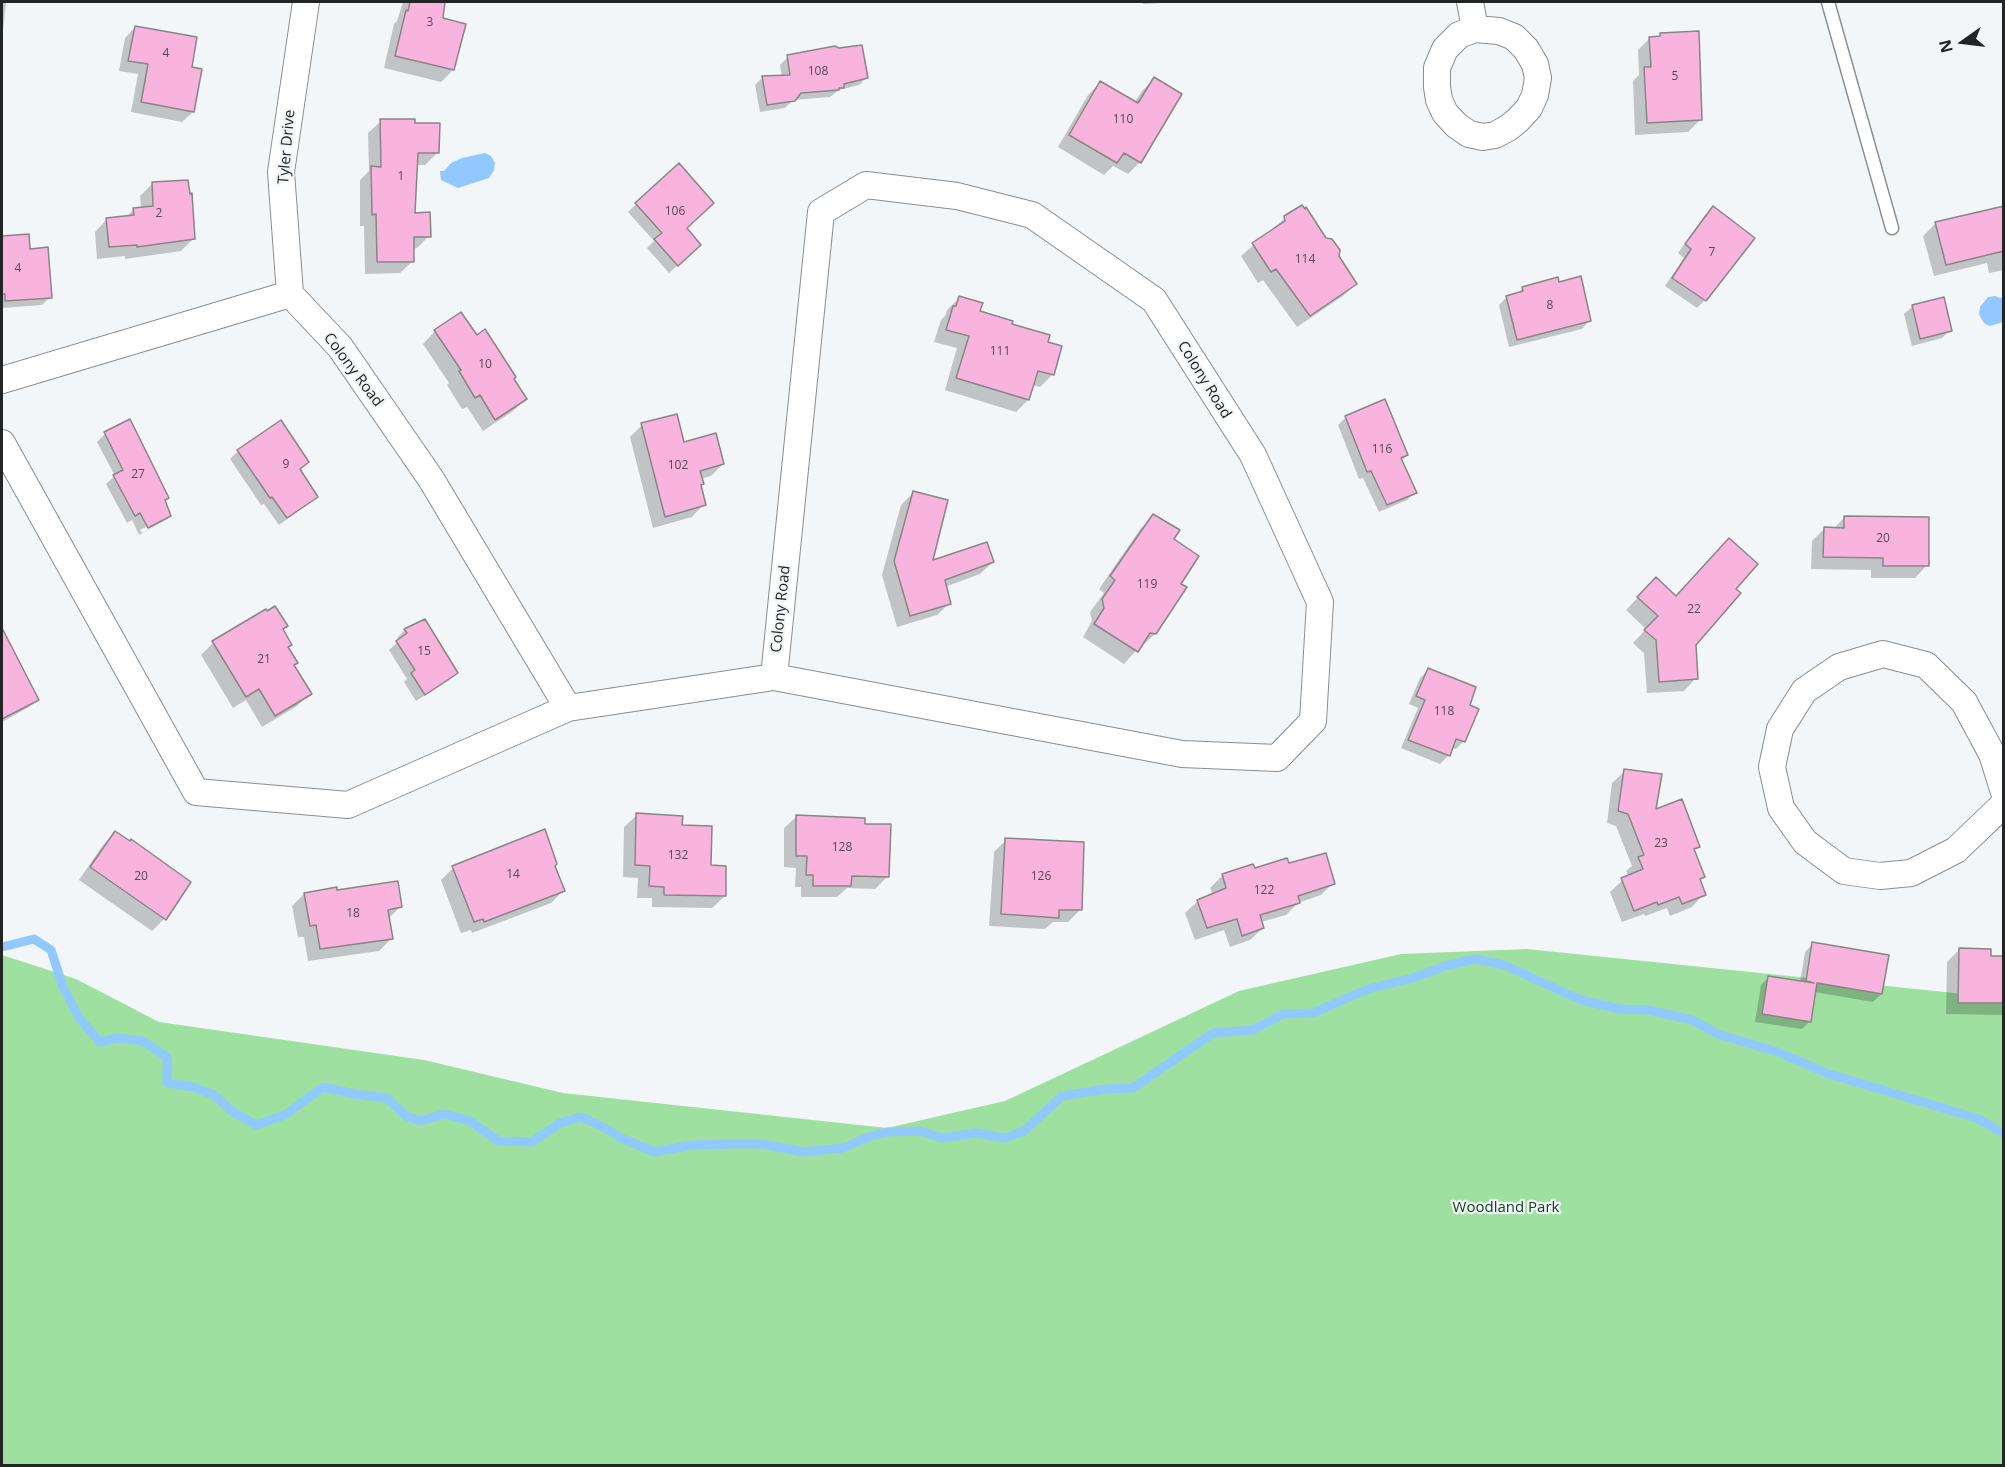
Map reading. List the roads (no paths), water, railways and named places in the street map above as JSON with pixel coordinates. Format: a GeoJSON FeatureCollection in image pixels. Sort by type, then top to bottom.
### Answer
{"type":"FeatureCollection","features":[{"type":"Feature","properties":{"kind":"street","name":"Tyler Drive"},"geometry":{"type":"LineString","coordinates":[[290,294],[281,172],[306,2]]}},
{"type":"Feature","properties":{"kind":"street"},"geometry":{"type":"LineString","coordinates":[[1470,2],[1475,29]]}},
{"type":"Feature","properties":{"kind":"street"},"geometry":{"type":"LineString","coordinates":[[1475,29],[1499,31],[1514,37],[1526,49],[1535,64],[1538,78],[1535,95],[1529,108],[1518,120],[1495,135],[1483,137],[1469,134],[1456,125],[1442,106],[1437,87],[1437,68],[1446,49],[1459,35],[1475,29]]}},
{"type":"Feature","properties":{"kind":"street","name":"Colony Road"},"geometry":{"type":"LineString","coordinates":[[2,443],[195,792],[348,805],[568,708],[774,677],[1182,754],[1277,758],[1313,721],[1320,602],[1252,455],[1154,300],[1032,215],[957,196],[866,185],[821,212],[774,677]]}},
{"type":"Feature","properties":{"kind":"street"},"geometry":{"type":"LineString","coordinates":[[2,380],[290,294]]}},
{"type":"Feature","properties":{"kind":"street","name":"Colony Road"},"geometry":{"type":"LineString","coordinates":[[290,294],[340,347],[431,479],[568,708]]}},
{"type":"Feature","properties":{"kind":"street"},"geometry":{"type":"LineString","coordinates":[[2004,792],[1992,754],[1964,702],[1926,665],[1883,654],[1839,667],[1804,691],[1780,729],[1772,767],[1781,808],[1805,842],[1844,871],[1880,876],[1911,873],[1956,850],[2004,804]]}},
{"type":"Feature","properties":{"kind":"lane"},"geometry":{"type":"LineString","coordinates":[[1828,2],[1892,228]]}},
{"type":"Feature","properties":{"kind":"water"},"geometry":{"type":"Polygon","coordinates":[[[485,153],[491,156],[495,163],[489,178],[458,188],[441,180],[440,171],[444,171],[451,163],[485,153]]]}},
{"type":"Feature","properties":{"kind":"water"},"geometry":{"type":"Polygon","coordinates":[[[1988,297],[2003,297],[2003,322],[1990,326],[1982,320],[1979,314],[1980,307],[1988,297]]]}},
{"type":"Feature","properties":{"kind":"waterway"},"geometry":{"type":"LineString","coordinates":[[2,947],[34,939],[51,950],[63,987],[79,1018],[100,1042],[117,1038],[143,1041],[167,1057],[167,1083],[193,1087],[214,1095],[233,1112],[256,1125],[285,1115],[323,1087],[387,1098],[406,1116],[421,1121],[444,1114],[470,1121],[498,1141],[532,1142],[560,1123],[581,1117],[623,1139],[655,1152],[691,1145],[729,1144],[763,1144],[803,1152],[843,1148],[887,1132],[920,1131],[942,1138],[976,1133],[1005,1138],[1024,1131],[1062,1096],[1105,1089],[1133,1088],[1213,1033],[1253,1030],[1283,1014],[1313,1013],[1368,989],[1475,959],[1504,965],[1581,1000],[1620,1009],[1648,1010],[1692,1020],[1720,1035],[1778,1052],[1826,1073],[1979,1119],[2004,1134]]}},
{"type":"Feature","properties":{"kind":"park label","name":"Woodland Park"},"geometry":{"type":"Point","coordinates":[1506,1208]}}]}
